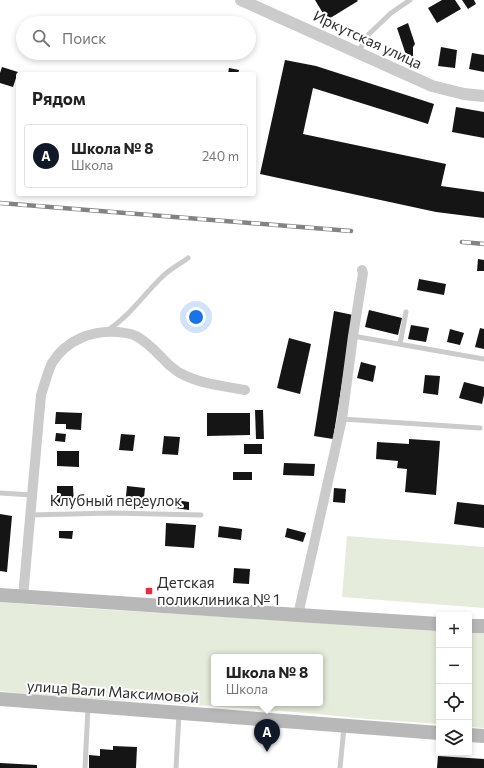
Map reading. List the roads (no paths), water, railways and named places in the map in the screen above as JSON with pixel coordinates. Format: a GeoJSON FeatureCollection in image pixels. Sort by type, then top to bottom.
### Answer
{"type":"FeatureCollection","features":[{"type":"Feature","properties":{"kind":"main road"},"geometry":{"type":"LineString","coordinates":[[0,595],[436,624]]}},
{"type":"Feature","properties":{"kind":"main road"},"geometry":{"type":"LineString","coordinates":[[472,626],[484,626]]}},
{"type":"Feature","properties":{"kind":"main road","name":"улица Вали Максимовой"},"geometry":{"type":"LineString","coordinates":[[0,699],[436,733]]}},
{"type":"Feature","properties":{"kind":"main road"},"geometry":{"type":"LineString","coordinates":[[472,735],[484,736]]}},
{"type":"Feature","properties":{"kind":"street","name":"Иркутская улица"},"geometry":{"type":"LineString","coordinates":[[242,0],[262,4],[358,52],[432,86],[464,94],[484,96]]}},
{"type":"Feature","properties":{"kind":"street"},"geometry":{"type":"LineString","coordinates":[[298,615],[342,419],[363,273],[362,270]]}},
{"type":"Feature","properties":{"kind":"street","name":"Клубный переулок"},"geometry":{"type":"LineString","coordinates":[[23,596],[41,395],[52,364],[60,353],[80,338],[107,331],[128,333],[136,336],[148,344],[178,372],[191,379],[203,383],[245,390]]}},
{"type":"Feature","properties":{"kind":"lane"},"geometry":{"type":"LineString","coordinates":[[358,52],[370,34],[391,13],[410,0]]}},
{"type":"Feature","properties":{"kind":"lane"},"geometry":{"type":"LineString","coordinates":[[107,331],[127,316],[164,274],[188,258]]}},
{"type":"Feature","properties":{"kind":"lane"},"geometry":{"type":"LineString","coordinates":[[400,344],[406,312]]}},
{"type":"Feature","properties":{"kind":"lane"},"geometry":{"type":"LineString","coordinates":[[353,336],[484,359]]}},
{"type":"Feature","properties":{"kind":"lane"},"geometry":{"type":"LineString","coordinates":[[342,419],[480,428]]}},
{"type":"Feature","properties":{"kind":"lane"},"geometry":{"type":"LineString","coordinates":[[0,493],[32,495]]}},
{"type":"Feature","properties":{"kind":"lane","name":"Клубный переулок"},"geometry":{"type":"LineString","coordinates":[[30,514],[112,512],[201,515]]}},
{"type":"Feature","properties":{"kind":"lane"},"geometry":{"type":"LineString","coordinates":[[85,768],[88,706]]}},
{"type":"Feature","properties":{"kind":"lane"},"geometry":{"type":"LineString","coordinates":[[176,768],[179,713]]}},
{"type":"Feature","properties":{"kind":"lane"},"geometry":{"type":"LineString","coordinates":[[340,768],[344,726]]}},
{"type":"Feature","properties":{"kind":"railway"},"geometry":{"type":"LineString","coordinates":[[0,203],[351,231]]}},
{"type":"Feature","properties":{"kind":"railway"},"geometry":{"type":"LineString","coordinates":[[462,242],[484,244]]}},
{"type":"Feature","properties":{"kind":"place","name":"Детская поликлиника № 1"},"geometry":{"type":"Point","coordinates":[149,591]}},
{"type":"Feature","properties":{"kind":"place","name":"Школа № 8"},"geometry":{"type":"Point","coordinates":[267,752]}}]}
